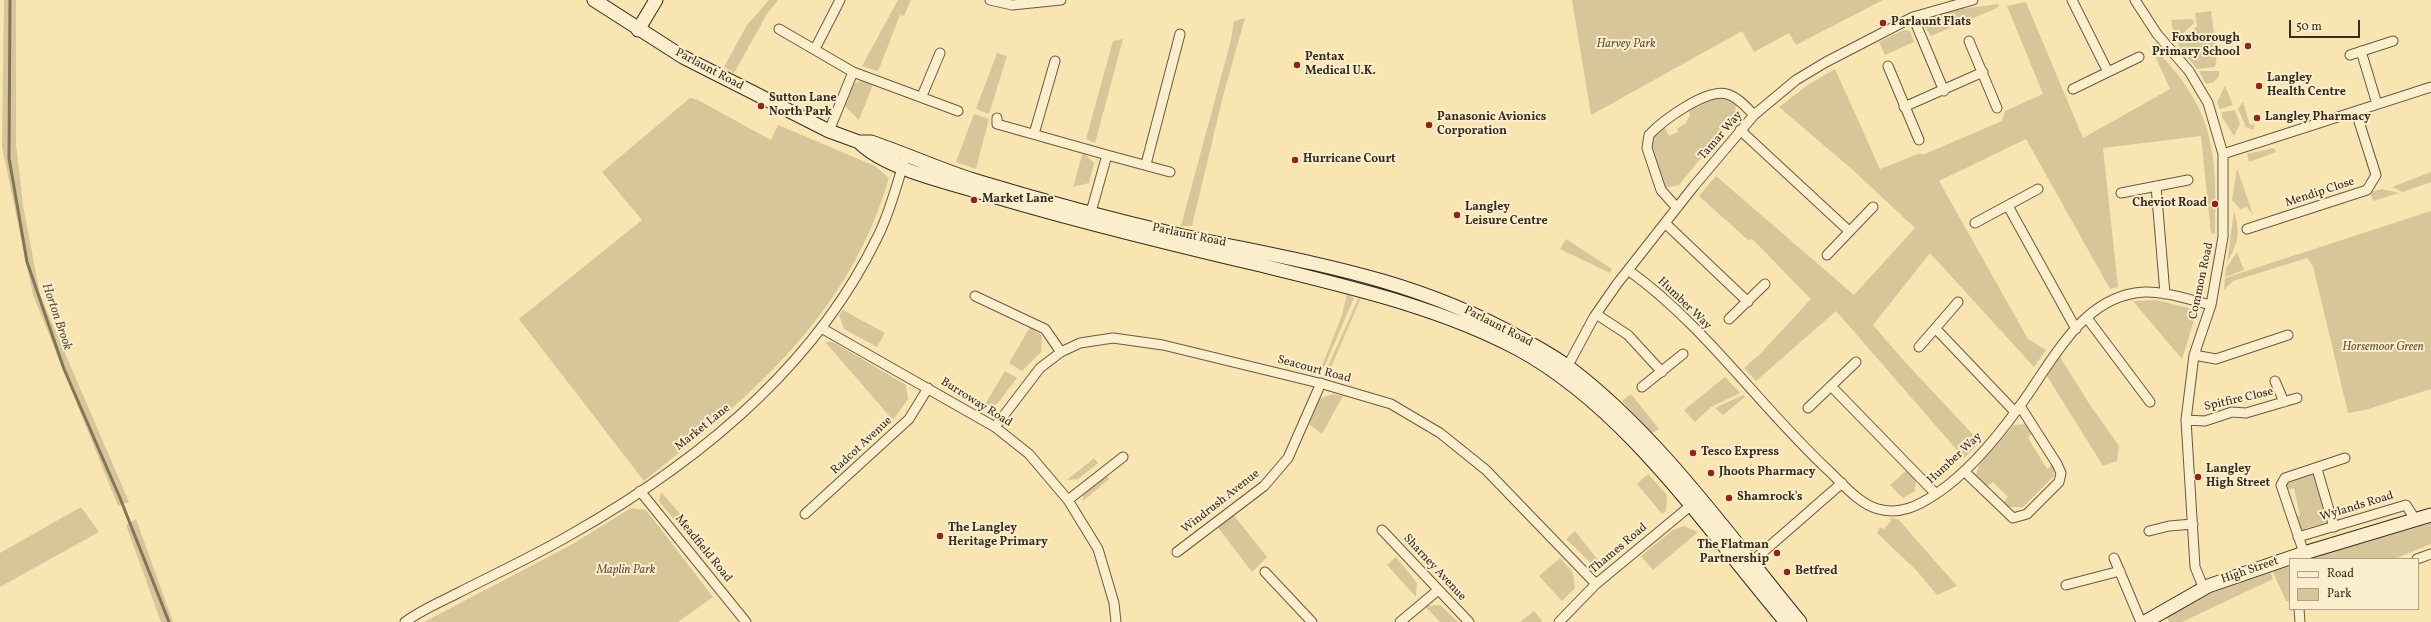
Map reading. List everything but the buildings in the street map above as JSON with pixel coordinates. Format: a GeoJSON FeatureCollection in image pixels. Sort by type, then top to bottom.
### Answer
{"type":"FeatureCollection","features":[{"type":"Feature","properties":{"kind":"street","name":"Parlaunt Road"},"geometry":{"type":"LineString","coordinates":[[594,0],[638,30],[683,57],[829,131],[859,142],[871,142],[904,162],[975,180],[1089,218],[1362,290],[1446,318],[1484,333],[1565,371],[1695,502],[1746,566],[1786,622]]}},
{"type":"Feature","properties":{"kind":"street"},"geometry":{"type":"LineString","coordinates":[[638,30],[656,0]]}},
{"type":"Feature","properties":{"kind":"street"},"geometry":{"type":"LineString","coordinates":[[815,49],[840,0]]}},
{"type":"Feature","properties":{"kind":"street"},"geometry":{"type":"LineString","coordinates":[[990,0],[1012,5],[1058,0]]}},
{"type":"Feature","properties":{"kind":"street","name":"Tamar Way"},"geometry":{"type":"LineString","coordinates":[[1565,371],[1596,314],[1628,270],[1740,130],[1754,115],[1796,80],[1826,62],[1943,3],[1973,0]]}},
{"type":"Feature","properties":{"kind":"street"},"geometry":{"type":"LineString","coordinates":[[2072,0],[2108,72]]}},
{"type":"Feature","properties":{"kind":"street","name":"Common Road"},"geometry":{"type":"LineString","coordinates":[[2135,0],[2157,34],[2189,71],[2208,103],[2224,154],[2223,237],[2211,305],[2194,355],[2186,420],[2195,567],[2204,589]]}},
{"type":"Feature","properties":{"kind":"street"},"geometry":{"type":"LineString","coordinates":[[1913,17],[1944,91]]}},
{"type":"Feature","properties":{"kind":"street"},"geometry":{"type":"LineString","coordinates":[[779,29],[853,72],[922,96],[958,111]]}},
{"type":"Feature","properties":{"kind":"street"},"geometry":{"type":"LineString","coordinates":[[1146,164],[1180,34]]}},
{"type":"Feature","properties":{"kind":"street"},"geometry":{"type":"LineString","coordinates":[[1969,41],[1997,108]]}},
{"type":"Feature","properties":{"kind":"street"},"geometry":{"type":"LineString","coordinates":[[2350,55],[2393,41]]}},
{"type":"Feature","properties":{"kind":"street"},"geometry":{"type":"LineString","coordinates":[[2361,51],[2377,104]]}},
{"type":"Feature","properties":{"kind":"street"},"geometry":{"type":"LineString","coordinates":[[922,96],[940,53]]}},
{"type":"Feature","properties":{"kind":"street"},"geometry":{"type":"LineString","coordinates":[[2073,89],[2139,57]]}},
{"type":"Feature","properties":{"kind":"street"},"geometry":{"type":"LineString","coordinates":[[1034,134],[1055,61]]}},
{"type":"Feature","properties":{"kind":"street"},"geometry":{"type":"LineString","coordinates":[[1888,66],[1919,140]]}},
{"type":"Feature","properties":{"kind":"street"},"geometry":{"type":"LineString","coordinates":[[829,131],[853,72]]}},
{"type":"Feature","properties":{"kind":"street"},"geometry":{"type":"LineString","coordinates":[[1904,107],[1944,91],[1983,72]]}},
{"type":"Feature","properties":{"kind":"street"},"geometry":{"type":"LineString","coordinates":[[2224,154],[2431,88]]}},
{"type":"Feature","properties":{"kind":"street"},"geometry":{"type":"LineString","coordinates":[[1677,208],[1661,190],[1647,148],[1649,135],[1670,117],[1711,93],[1727,94],[1737,99],[1754,115]]}},
{"type":"Feature","properties":{"kind":"street","name":"Mendip Close"},"geometry":{"type":"LineString","coordinates":[[2247,229],[2367,190],[2376,175],[2356,112]]}},
{"type":"Feature","properties":{"kind":"street"},"geometry":{"type":"LineString","coordinates":[[997,118],[997,124],[1107,155],[1146,164],[1170,172]]}},
{"type":"Feature","properties":{"kind":"street"},"geometry":{"type":"LineString","coordinates":[[1740,130],[1849,231]]}},
{"type":"Feature","properties":{"kind":"street"},"geometry":{"type":"LineString","coordinates":[[1089,218],[1107,155]]}},
{"type":"Feature","properties":{"kind":"street","name":"Market Lane"},"geometry":{"type":"LineString","coordinates":[[408,620],[570,535],[640,491],[696,450],[763,393],[823,328],[853,283],[878,237],[904,162]]}},
{"type":"Feature","properties":{"kind":"street"},"geometry":{"type":"LineString","coordinates":[[2121,193],[2188,180]]}},
{"type":"Feature","properties":{"kind":"street"},"geometry":{"type":"LineString","coordinates":[[2156,186],[2165,294]]}},
{"type":"Feature","properties":{"kind":"street"},"geometry":{"type":"LineString","coordinates":[[1975,223],[2038,189]]}},
{"type":"Feature","properties":{"kind":"street"},"geometry":{"type":"LineString","coordinates":[[2008,206],[2076,329]]}},
{"type":"Feature","properties":{"kind":"street"},"geometry":{"type":"LineString","coordinates":[[1827,255],[1873,207]]}},
{"type":"Feature","properties":{"kind":"street"},"geometry":{"type":"LineString","coordinates":[[1665,223],[1748,302]]}},
{"type":"Feature","properties":{"kind":"street","name":"Humber Way"},"geometry":{"type":"LineString","coordinates":[[1628,270],[1657,291],[1799,443],[1842,483],[1865,503],[1877,509],[1896,511],[1917,507],[1936,494],[1964,471],[1990,444],[2018,409],[2054,356],[2076,329],[2087,318],[2110,300],[2136,292],[2165,294],[2211,305]]}},
{"type":"Feature","properties":{"kind":"street"},"geometry":{"type":"LineString","coordinates":[[1729,319],[1765,284]]}},
{"type":"Feature","properties":{"kind":"street"},"geometry":{"type":"LineString","coordinates":[[975,296],[1045,329],[1061,352]]}},
{"type":"Feature","properties":{"kind":"street"},"geometry":{"type":"LineString","coordinates":[[1919,347],[1958,302]]}},
{"type":"Feature","properties":{"kind":"street"},"geometry":{"type":"LineString","coordinates":[[1596,314],[1628,335],[1662,372]]}},
{"type":"Feature","properties":{"kind":"street"},"geometry":{"type":"LineString","coordinates":[[2087,318],[2150,402]]}},
{"type":"Feature","properties":{"kind":"street","name":"Burroway Road"},"geometry":{"type":"LineString","coordinates":[[823,328],[995,427],[1029,454],[1068,500],[1098,549],[1114,603],[1116,622]]}},
{"type":"Feature","properties":{"kind":"street"},"geometry":{"type":"LineString","coordinates":[[1936,329],[2018,409],[2057,464],[2061,473],[2059,482],[2027,514],[2013,518],[1964,471]]}},
{"type":"Feature","properties":{"kind":"street"},"geometry":{"type":"LineString","coordinates":[[2194,355],[2216,359],[2288,335]]}},
{"type":"Feature","properties":{"kind":"street","name":"Seacourt Road"},"geometry":{"type":"LineString","coordinates":[[995,427],[1040,368],[1061,352],[1080,343],[1113,338],[1163,345],[1321,383],[1391,404],[1440,433],[1486,470],[1596,584]]}},
{"type":"Feature","properties":{"kind":"street"},"geometry":{"type":"LineString","coordinates":[[1642,388],[1682,354]]}},
{"type":"Feature","properties":{"kind":"street"},"geometry":{"type":"LineString","coordinates":[[1808,408],[1856,362]]}},
{"type":"Feature","properties":{"kind":"street"},"geometry":{"type":"LineString","coordinates":[[2275,381],[2284,402]]}},
{"type":"Feature","properties":{"kind":"street","name":"Windrush Avenue"},"geometry":{"type":"LineString","coordinates":[[1177,552],[1264,486],[1288,458],[1321,383]]}},
{"type":"Feature","properties":{"kind":"street"},"geometry":{"type":"LineString","coordinates":[[1831,386],[1936,494]]}},
{"type":"Feature","properties":{"kind":"street","name":"Radcot Avenue"},"geometry":{"type":"LineString","coordinates":[[805,514],[909,419],[928,388]]}},
{"type":"Feature","properties":{"kind":"street","name":"Spitfire Close"},"geometry":{"type":"LineString","coordinates":[[2186,420],[2205,421],[2232,412],[2246,413],[2297,398]]}},
{"type":"Feature","properties":{"kind":"street"},"geometry":{"type":"LineString","coordinates":[[1068,500],[1122,457]]}},
{"type":"Feature","properties":{"kind":"street"},"geometry":{"type":"LineString","coordinates":[[2304,552],[2281,485],[2285,478],[2317,469],[2345,458]]}},
{"type":"Feature","properties":{"kind":"street"},"geometry":{"type":"LineString","coordinates":[[2317,469],[2334,527]]}},
{"type":"Feature","properties":{"kind":"street"},"geometry":{"type":"LineString","coordinates":[[1746,566],[1842,483]]}},
{"type":"Feature","properties":{"kind":"street","name":"Meadfield Road"},"geometry":{"type":"LineString","coordinates":[[640,491],[746,622]]}},
{"type":"Feature","properties":{"kind":"street","name":"Thames Road"},"geometry":{"type":"LineString","coordinates":[[1558,622],[1596,584],[1695,502]]}},
{"type":"Feature","properties":{"kind":"street","name":"Wylands Road"},"geometry":{"type":"LineString","coordinates":[[2298,537],[2406,505],[2415,519]]}},
{"type":"Feature","properties":{"kind":"street","name":"High Street"},"geometry":{"type":"LineString","coordinates":[[2145,622],[2204,589],[2304,552],[2431,515]]}},
{"type":"Feature","properties":{"kind":"street"},"geometry":{"type":"LineString","coordinates":[[2149,531],[2169,526],[2193,524]]}},
{"type":"Feature","properties":{"kind":"street","name":"Sharney Avenue"},"geometry":{"type":"LineString","coordinates":[[1382,530],[1437,591],[1469,622]]}},
{"type":"Feature","properties":{"kind":"street"},"geometry":{"type":"LineString","coordinates":[[2419,558],[2431,554]]}},
{"type":"Feature","properties":{"kind":"street"},"geometry":{"type":"LineString","coordinates":[[2114,558],[2141,622]]}},
{"type":"Feature","properties":{"kind":"street","name":"Parlaunt Road"},"geometry":{"type":"LineString","coordinates":[[1746,566],[1800,622]]}},
{"type":"Feature","properties":{"kind":"street"},"geometry":{"type":"LineString","coordinates":[[2066,585],[2120,571]]}},
{"type":"Feature","properties":{"kind":"street"},"geometry":{"type":"LineString","coordinates":[[1265,572],[1312,622]]}},
{"type":"Feature","properties":{"kind":"street"},"geometry":{"type":"LineString","coordinates":[[1400,622],[1437,591]]}},
{"type":"Feature","properties":{"kind":"street"},"geometry":{"type":"LineString","coordinates":[[2299,610],[2300,622]]}},
{"type":"Feature","properties":{"kind":"green space"},"geometry":{"type":"Polygon","coordinates":[[[4,0],[16,0],[16,144],[23,205],[40,295],[129,502],[118,506],[33,295],[2,147],[4,0]]]}},
{"type":"Feature","properties":{"kind":"green space"},"geometry":{"type":"Polygon","coordinates":[[[769,0],[778,0],[767,14],[734,73],[724,67],[747,25],[769,0]]]}},
{"type":"Feature","properties":{"kind":"green space"},"geometry":{"type":"Polygon","coordinates":[[[898,0],[911,0],[904,16],[900,15],[879,69],[877,71],[862,66],[898,0]]]}},
{"type":"Feature","properties":{"kind":"green space","name":"Harvey Park"},"geometry":{"type":"Polygon","coordinates":[[[1572,0],[1883,0],[1796,45],[1789,33],[1754,52],[1742,31],[1591,115],[1572,0]]]}},
{"type":"Feature","properties":{"kind":"green space"},"geometry":{"type":"Polygon","coordinates":[[[2026,2],[2083,138],[2170,89],[2153,51],[2156,50],[2176,72],[2201,113],[2208,134],[2213,156],[2215,179],[2215,233],[2211,234],[2201,136],[2103,148],[2118,287],[2110,289],[2026,139],[1939,181],[2028,339],[2046,350],[2034,367],[1930,253],[1873,325],[1905,362],[1980,442],[1964,458],[1836,311],[1756,381],[1744,368],[1760,354],[1811,299],[1752,239],[1748,240],[1699,196],[1716,176],[1854,295],[1915,228],[1854,171],[1779,107],[1809,84],[1835,69],[1880,169],[1918,154],[1925,154],[2002,121],[2005,111],[2043,94],[2007,6],[2026,2]]]}},
{"type":"Feature","properties":{"kind":"green space"},"geometry":{"type":"Polygon","coordinates":[[[1999,4],[1997,8],[1931,36],[1925,27],[1929,18],[1954,10],[1999,4]]]}},
{"type":"Feature","properties":{"kind":"green space"},"geometry":{"type":"Polygon","coordinates":[[[2211,11],[2217,55],[2215,67],[2197,69],[2177,44],[2197,26],[2195,13],[2211,11]]]}},
{"type":"Feature","properties":{"kind":"green space"},"geometry":{"type":"Polygon","coordinates":[[[1245,18],[1223,96],[1192,226],[1181,226],[1231,40],[1234,21],[1245,18]]]}},
{"type":"Feature","properties":{"kind":"green space"},"geometry":{"type":"Polygon","coordinates":[[[2193,19],[2194,23],[2175,41],[2171,20],[2193,19]]]}},
{"type":"Feature","properties":{"kind":"green space"},"geometry":{"type":"Polygon","coordinates":[[[1904,30],[1910,31],[1914,42],[1885,55],[1879,42],[1904,30]]]}},
{"type":"Feature","properties":{"kind":"green space"},"geometry":{"type":"Polygon","coordinates":[[[1123,39],[1095,143],[1086,139],[1113,41],[1123,39]]]}},
{"type":"Feature","properties":{"kind":"green space"},"geometry":{"type":"Polygon","coordinates":[[[997,53],[1007,56],[989,114],[976,109],[997,53]]]}},
{"type":"Feature","properties":{"kind":"green space"},"geometry":{"type":"Polygon","coordinates":[[[2199,71],[2219,71],[2219,76],[2214,82],[2206,84],[2199,71]]]}},
{"type":"Feature","properties":{"kind":"green space"},"geometry":{"type":"Polygon","coordinates":[[[860,81],[873,84],[859,120],[845,106],[854,84],[860,81]]]}},
{"type":"Feature","properties":{"kind":"green space"},"geometry":{"type":"Polygon","coordinates":[[[2225,86],[2233,105],[2220,109],[2217,102],[2225,86]]]}},
{"type":"Feature","properties":{"kind":"green space"},"geometry":{"type":"Polygon","coordinates":[[[1720,96],[1736,102],[1735,116],[1679,185],[1665,188],[1651,156],[1650,148],[1656,133],[1664,126],[1669,136],[1678,132],[1677,129],[1686,123],[1690,115],[1689,111],[1720,96]]]}},
{"type":"Feature","properties":{"kind":"green space"},"geometry":{"type":"Polygon","coordinates":[[[690,98],[698,100],[771,140],[778,125],[875,166],[889,178],[871,227],[849,272],[822,312],[792,349],[759,384],[684,449],[644,481],[519,319],[642,220],[602,172],[690,98]]]}},
{"type":"Feature","properties":{"kind":"green space"},"geometry":{"type":"Polygon","coordinates":[[[2243,102],[2250,125],[2255,124],[2253,130],[2246,127],[2238,109],[2243,102]]]}},
{"type":"Feature","properties":{"kind":"green space"},"geometry":{"type":"Polygon","coordinates":[[[2235,110],[2240,124],[2234,136],[2222,117],[2222,112],[2235,110]]]}},
{"type":"Feature","properties":{"kind":"green space"},"geometry":{"type":"Polygon","coordinates":[[[974,114],[989,119],[976,169],[956,162],[974,114]]]}},
{"type":"Feature","properties":{"kind":"green space"},"geometry":{"type":"Polygon","coordinates":[[[2274,148],[2276,152],[2249,162],[2247,154],[2274,148]]]}},
{"type":"Feature","properties":{"kind":"green space"},"geometry":{"type":"Polygon","coordinates":[[[1083,152],[1094,163],[1089,183],[1073,187],[1083,152]]]}},
{"type":"Feature","properties":{"kind":"green space"},"geometry":{"type":"Polygon","coordinates":[[[2237,168],[2253,215],[2247,207],[2240,209],[2232,200],[2237,168]]]}},
{"type":"Feature","properties":{"kind":"green space"},"geometry":{"type":"Polygon","coordinates":[[[2431,172],[2431,182],[2403,192],[2392,187],[2431,172]]]}},
{"type":"Feature","properties":{"kind":"green space"},"geometry":{"type":"Polygon","coordinates":[[[2382,189],[2399,193],[2373,201],[2370,192],[2382,189]]]}},
{"type":"Feature","properties":{"kind":"green space"},"geometry":{"type":"Polygon","coordinates":[[[2234,211],[2238,232],[2234,250],[2227,263],[2234,211]]]}},
{"type":"Feature","properties":{"kind":"green space","name":"Horsemoor Green"},"geometry":{"type":"Polygon","coordinates":[[[2431,211],[2431,389],[2365,410],[2348,413],[2313,266],[2307,258],[2233,281],[2224,290],[2225,278],[2431,211]]]}},
{"type":"Feature","properties":{"kind":"green space"},"geometry":{"type":"Polygon","coordinates":[[[1566,239],[1612,269],[1610,273],[1560,249],[1566,239]]]}},
{"type":"Feature","properties":{"kind":"green space"},"geometry":{"type":"Polygon","coordinates":[[[2237,252],[2244,270],[2225,277],[2226,268],[2237,252]]]}},
{"type":"Feature","properties":{"kind":"green space"},"geometry":{"type":"Polygon","coordinates":[[[1347,294],[1354,298],[1322,372],[1320,371],[1342,315],[1347,294]]]}},
{"type":"Feature","properties":{"kind":"green space"},"geometry":{"type":"Polygon","coordinates":[[[1361,298],[1328,374],[1325,373],[1358,299],[1361,298]]]}},
{"type":"Feature","properties":{"kind":"green space"},"geometry":{"type":"Polygon","coordinates":[[[2156,300],[2189,308],[2195,312],[2195,317],[2182,359],[2133,301],[2156,300]]]}},
{"type":"Feature","properties":{"kind":"green space"},"geometry":{"type":"Polygon","coordinates":[[[843,310],[885,333],[877,347],[844,329],[839,315],[843,310]]]}},
{"type":"Feature","properties":{"kind":"green space"},"geometry":{"type":"Polygon","coordinates":[[[1030,327],[1042,336],[1041,352],[1022,371],[1009,363],[1030,327]]]}},
{"type":"Feature","properties":{"kind":"green space"},"geometry":{"type":"Polygon","coordinates":[[[825,342],[833,342],[906,385],[908,399],[893,420],[825,342]]]}},
{"type":"Feature","properties":{"kind":"green space"},"geometry":{"type":"Polygon","coordinates":[[[2060,357],[2090,405],[2119,446],[2117,461],[2103,466],[2047,376],[2060,357]]]}},
{"type":"Feature","properties":{"kind":"green space"},"geometry":{"type":"Polygon","coordinates":[[[1005,371],[1017,378],[997,404],[983,408],[1005,371]]]}},
{"type":"Feature","properties":{"kind":"green space"},"geometry":{"type":"Polygon","coordinates":[[[1725,377],[1740,393],[1711,407],[1695,422],[1684,410],[1725,377]]]}},
{"type":"Feature","properties":{"kind":"green space"},"geometry":{"type":"Polygon","coordinates":[[[1333,394],[1343,396],[1322,434],[1309,424],[1318,399],[1333,394]]]}},
{"type":"Feature","properties":{"kind":"green space"},"geometry":{"type":"Polygon","coordinates":[[[1631,394],[1659,429],[1652,433],[1622,401],[1631,394]]]}},
{"type":"Feature","properties":{"kind":"green space"},"geometry":{"type":"Polygon","coordinates":[[[1743,395],[1745,397],[1723,415],[1715,408],[1743,395]]]}},
{"type":"Feature","properties":{"kind":"green space"},"geometry":{"type":"Polygon","coordinates":[[[2028,424],[2032,432],[2028,438],[2047,469],[2052,465],[2054,468],[2054,476],[2023,507],[2006,507],[2003,503],[2008,497],[1993,482],[1986,486],[1976,475],[1979,465],[2014,425],[2028,424]]]}},
{"type":"Feature","properties":{"kind":"green space"},"geometry":{"type":"Polygon","coordinates":[[[1094,458],[1098,463],[1078,479],[1067,480],[1094,458]]]}},
{"type":"Feature","properties":{"kind":"green space"},"geometry":{"type":"Polygon","coordinates":[[[1907,470],[1916,480],[1915,491],[1903,498],[1890,485],[1907,470]]]}},
{"type":"Feature","properties":{"kind":"green space"},"geometry":{"type":"Polygon","coordinates":[[[2314,473],[2327,523],[2306,528],[2306,532],[2302,531],[2294,516],[2300,515],[2294,488],[2287,490],[2287,483],[2293,475],[2314,473]]]}},
{"type":"Feature","properties":{"kind":"green space"},"geometry":{"type":"Polygon","coordinates":[[[1105,474],[1109,479],[1083,501],[1083,491],[1105,474]]]}},
{"type":"Feature","properties":{"kind":"green space"},"geometry":{"type":"Polygon","coordinates":[[[1648,474],[1667,495],[1666,511],[1662,514],[1637,484],[1648,474]]]}},
{"type":"Feature","properties":{"kind":"green space"},"geometry":{"type":"Polygon","coordinates":[[[661,492],[690,525],[683,531],[659,501],[661,492]]]}},
{"type":"Feature","properties":{"kind":"green space"},"geometry":{"type":"Polygon","coordinates":[[[81,507],[99,532],[0,587],[0,553],[81,507]]]}},
{"type":"Feature","properties":{"kind":"green space","name":"Maplin Park"},"geometry":{"type":"Polygon","coordinates":[[[631,508],[646,510],[713,597],[678,622],[424,622],[571,545],[631,508]]]}},
{"type":"Feature","properties":{"kind":"green space"},"geometry":{"type":"Polygon","coordinates":[[[1232,513],[1267,557],[1252,572],[1217,526],[1232,513]]]}},
{"type":"Feature","properties":{"kind":"green space"},"geometry":{"type":"Polygon","coordinates":[[[1890,518],[1898,519],[1957,586],[1937,595],[1917,571],[1877,533],[1880,527],[1884,529],[1891,521],[1890,518]]]}},
{"type":"Feature","properties":{"kind":"green space"},"geometry":{"type":"Polygon","coordinates":[[[136,519],[173,622],[161,622],[126,525],[136,519]]]}},
{"type":"Feature","properties":{"kind":"green space"},"geometry":{"type":"Polygon","coordinates":[[[2431,520],[2431,544],[2396,558],[2303,558],[2431,520]]]}},
{"type":"Feature","properties":{"kind":"green space"},"geometry":{"type":"Polygon","coordinates":[[[1684,526],[1698,532],[1653,570],[1641,556],[1673,530],[1684,526]]]}},
{"type":"Feature","properties":{"kind":"green space"},"geometry":{"type":"Polygon","coordinates":[[[1575,531],[1601,564],[1590,562],[1566,539],[1575,531]]]}},
{"type":"Feature","properties":{"kind":"green space"},"geometry":{"type":"Polygon","coordinates":[[[1396,557],[1417,583],[1416,597],[1387,565],[1396,557]]]}},
{"type":"Feature","properties":{"kind":"green space"},"geometry":{"type":"Polygon","coordinates":[[[1560,558],[1573,573],[1575,588],[1562,601],[1539,576],[1560,558]]]}},
{"type":"Feature","properties":{"kind":"green space"},"geometry":{"type":"Polygon","coordinates":[[[2289,562],[2289,601],[2286,601],[2272,570],[2289,562]]]}},
{"type":"Feature","properties":{"kind":"green space"},"geometry":{"type":"Polygon","coordinates":[[[2269,569],[2273,579],[2182,622],[2169,622],[2166,616],[2200,598],[2269,569]]]}},
{"type":"Feature","properties":{"kind":"green space"},"geometry":{"type":"Polygon","coordinates":[[[1440,605],[1458,622],[1440,622],[1425,606],[1440,605]]]}},
{"type":"Feature","properties":{"kind":"green space"},"geometry":{"type":"Polygon","coordinates":[[[1534,611],[1542,621],[1541,622],[1520,622],[1534,611]]]}},
{"type":"Feature","properties":{"kind":"waterway","name":"Horton Brook"},"geometry":{"type":"LineString","coordinates":[[10,0],[9,158],[27,262],[64,369],[120,498],[169,622]]}},
{"type":"Feature","properties":{"kind":"place","name":"Parlaunt Flats"},"geometry":{"type":"Point","coordinates":[1883,23]}},
{"type":"Feature","properties":{"kind":"place","name":"Foxborough Primary School"},"geometry":{"type":"Point","coordinates":[2248,46]}},
{"type":"Feature","properties":{"kind":"place","name":"Pentax Medical U.K."},"geometry":{"type":"Point","coordinates":[1297,65]}},
{"type":"Feature","properties":{"kind":"place","name":"Langley Health Centre"},"geometry":{"type":"Point","coordinates":[2259,86]}},
{"type":"Feature","properties":{"kind":"place","name":"Sutton Lane North Park"},"geometry":{"type":"Point","coordinates":[761,106]}},
{"type":"Feature","properties":{"kind":"place","name":"Langley Pharmacy"},"geometry":{"type":"Point","coordinates":[2257,118]}},
{"type":"Feature","properties":{"kind":"place","name":"Panasonic Avionics Corporation"},"geometry":{"type":"Point","coordinates":[1429,125]}},
{"type":"Feature","properties":{"kind":"place","name":"Hurricane Court"},"geometry":{"type":"Point","coordinates":[1295,160]}},
{"type":"Feature","properties":{"kind":"place","name":"Market Lane"},"geometry":{"type":"Point","coordinates":[974,200]}},
{"type":"Feature","properties":{"kind":"place","name":"Cheviot Road"},"geometry":{"type":"Point","coordinates":[2215,204]}},
{"type":"Feature","properties":{"kind":"place","name":"Langley Leisure Centre"},"geometry":{"type":"Point","coordinates":[1457,215]}},
{"type":"Feature","properties":{"kind":"place","name":"Tesco Express"},"geometry":{"type":"Point","coordinates":[1693,453]}},
{"type":"Feature","properties":{"kind":"place","name":"Jhoots Pharmacy"},"geometry":{"type":"Point","coordinates":[1711,473]}},
{"type":"Feature","properties":{"kind":"place","name":"Langley High Street"},"geometry":{"type":"Point","coordinates":[2198,477]}},
{"type":"Feature","properties":{"kind":"place","name":"Shamrock's"},"geometry":{"type":"Point","coordinates":[1729,498]}},
{"type":"Feature","properties":{"kind":"place","name":"The Langley Heritage Primary"},"geometry":{"type":"Point","coordinates":[940,536]}},
{"type":"Feature","properties":{"kind":"place","name":"The Flatman Partnership"},"geometry":{"type":"Point","coordinates":[1777,553]}},
{"type":"Feature","properties":{"kind":"place","name":"Betfred"},"geometry":{"type":"Point","coordinates":[1787,572]}}]}
